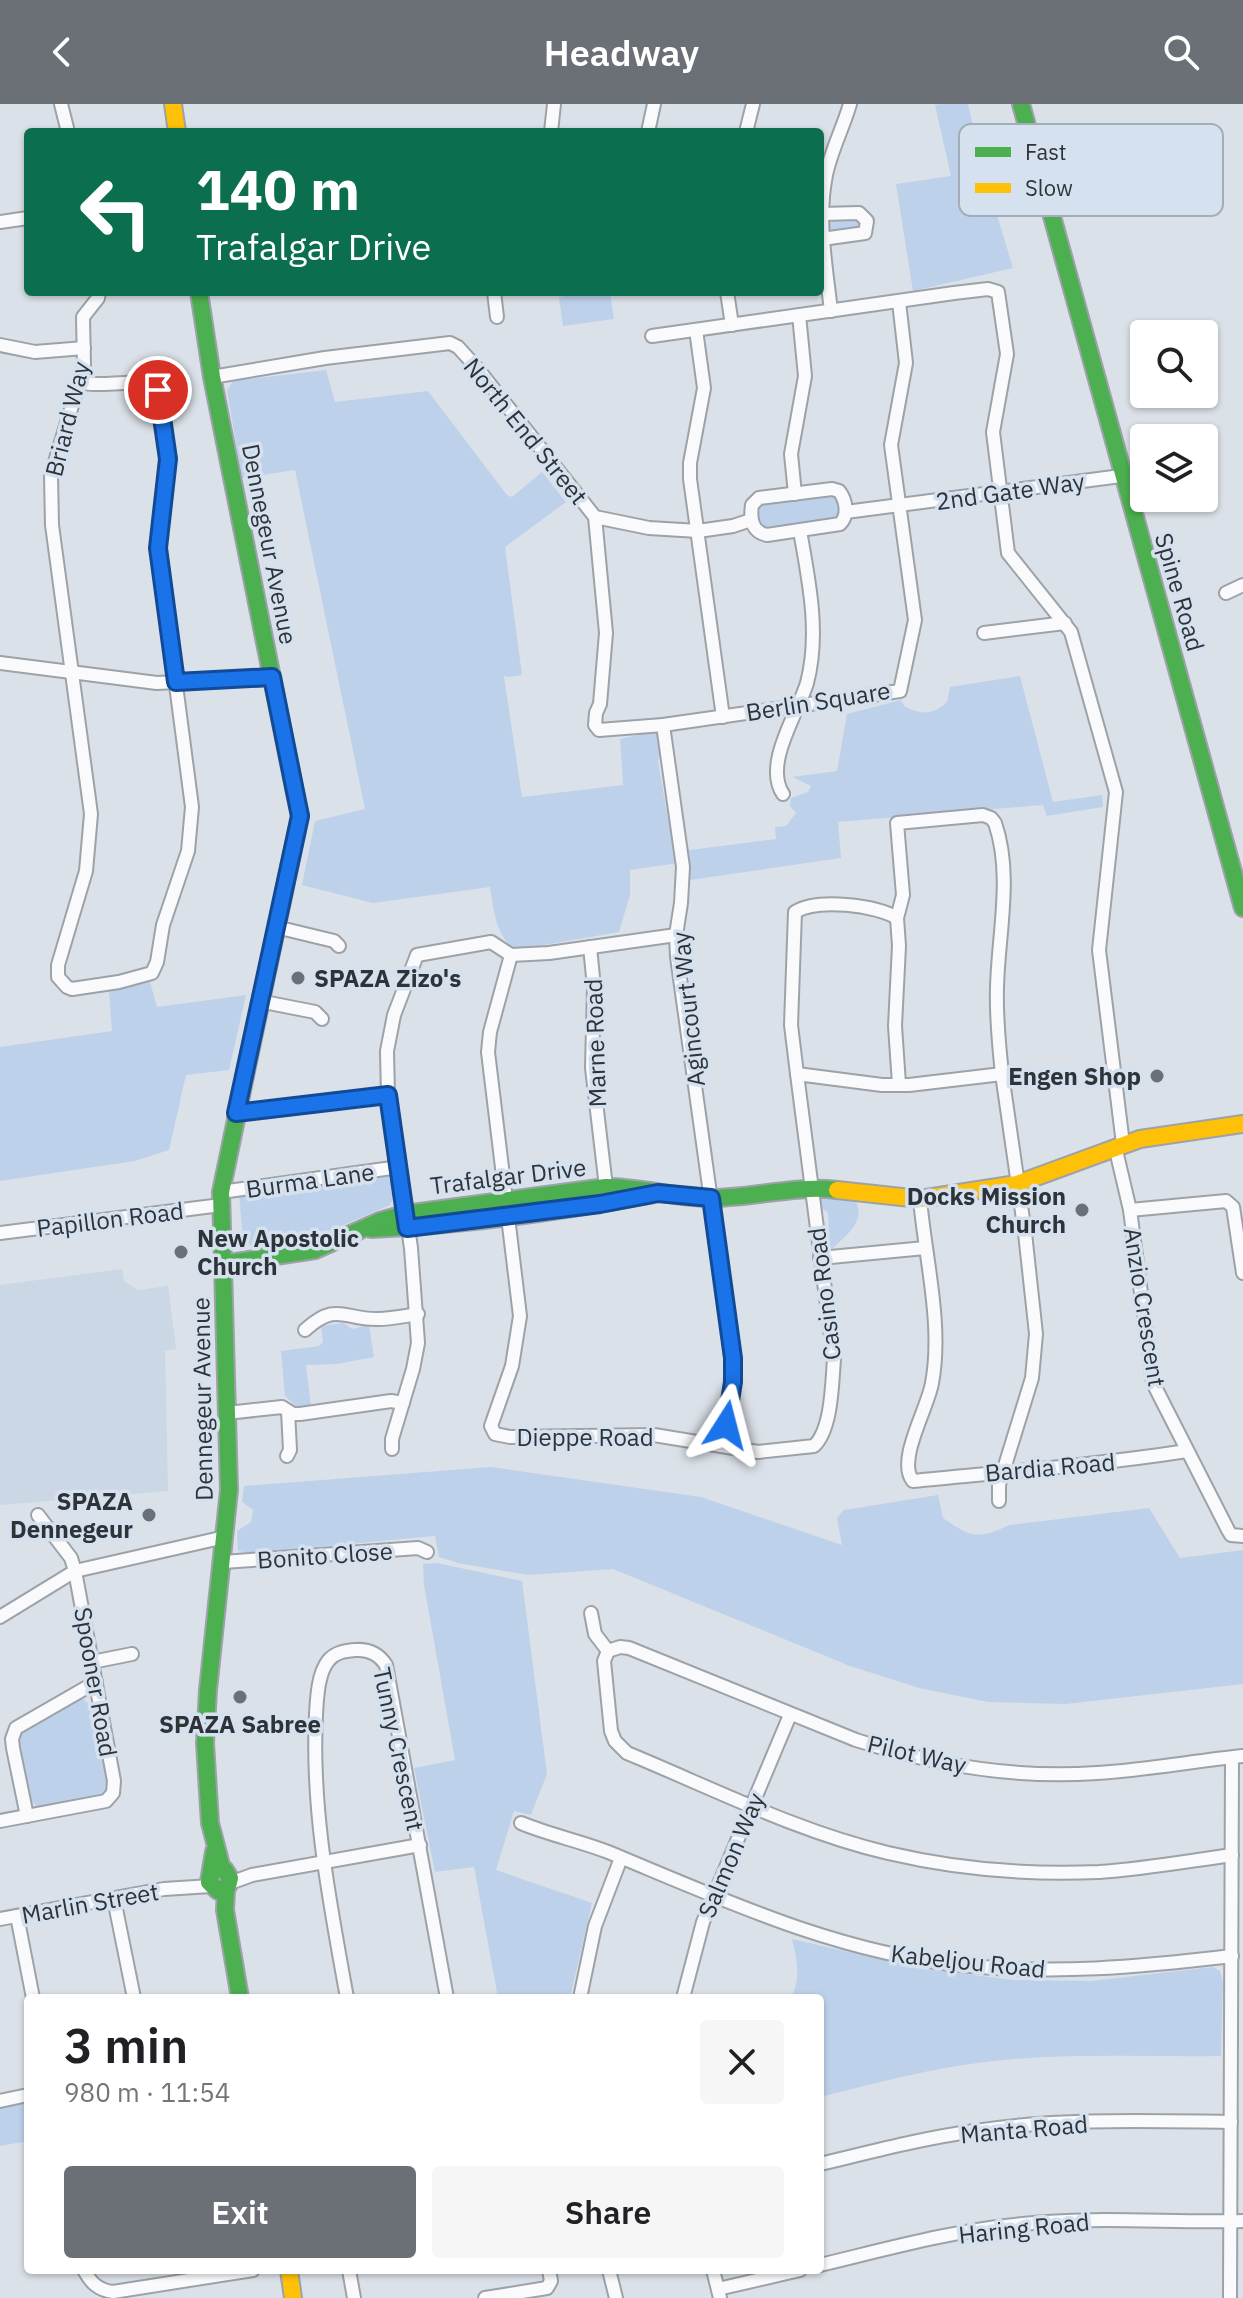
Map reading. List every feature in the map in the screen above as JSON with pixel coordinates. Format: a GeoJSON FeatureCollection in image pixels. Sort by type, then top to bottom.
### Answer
{"type":"FeatureCollection","features":[{"type":"Feature","properties":{"kind":"street"},"geometry":{"type":"LineString","coordinates":[[61,104],[67,128]]}},
{"type":"Feature","properties":{"kind":"street"},"geometry":{"type":"LineString","coordinates":[[173,104],[176,128]]}},
{"type":"Feature","properties":{"kind":"street"},"geometry":{"type":"LineString","coordinates":[[551,128],[554,104]]}},
{"type":"Feature","properties":{"kind":"street"},"geometry":{"type":"LineString","coordinates":[[649,128],[654,104]]}},
{"type":"Feature","properties":{"kind":"street"},"geometry":{"type":"LineString","coordinates":[[747,128],[753,104]]}},
{"type":"Feature","properties":{"kind":"street"},"geometry":{"type":"LineString","coordinates":[[824,185],[850,104]]}},
{"type":"Feature","properties":{"kind":"street","name":"Spine Road"},"geometry":{"type":"LineString","coordinates":[[1021,104],[1026,124]]}},
{"type":"Feature","properties":{"kind":"street"},"geometry":{"type":"LineString","coordinates":[[824,214],[859,213],[867,221],[865,233],[824,239]]}},
{"type":"Feature","properties":{"kind":"street","name":"Spine Road"},"geometry":{"type":"LineString","coordinates":[[1051,216],[1243,908]]}},
{"type":"Feature","properties":{"kind":"street"},"geometry":{"type":"LineString","coordinates":[[0,222],[24,219]]}},
{"type":"Feature","properties":{"kind":"street"},"geometry":{"type":"LineString","coordinates":[[824,255],[831,311]]}},
{"type":"Feature","properties":{"kind":"street","name":"Anzio Crescent"},"geometry":{"type":"LineString","coordinates":[[899,302],[988,289],[996,290],[1000,295],[1007,354],[993,432],[1010,558],[1071,632],[1116,792],[1099,950],[1119,1145],[1153,1383],[1228,1530],[1231,1535],[1243,1536]]}},
{"type":"Feature","properties":{"kind":"street"},"geometry":{"type":"LineString","coordinates":[[84,348],[83,317],[98,296]]}},
{"type":"Feature","properties":{"kind":"street","name":"Dennegeur Avenue"},"geometry":{"type":"LineString","coordinates":[[200,296],[212,377],[300,816],[259,1001],[221,1198],[229,1490],[205,1743],[208,1797],[219,1880],[239,1994]]}},
{"type":"Feature","properties":{"kind":"street"},"geometry":{"type":"LineString","coordinates":[[494,296],[497,317]]}},
{"type":"Feature","properties":{"kind":"street"},"geometry":{"type":"LineString","coordinates":[[728,296],[732,325]]}},
{"type":"Feature","properties":{"kind":"street"},"geometry":{"type":"LineString","coordinates":[[652,336],[899,302]]}},
{"type":"Feature","properties":{"kind":"street","name":"Berlin Square"},"geometry":{"type":"LineString","coordinates":[[696,330],[704,388],[689,472],[723,717],[900,691],[915,620],[891,445],[906,363],[899,302]]}},
{"type":"Feature","properties":{"kind":"street"},"geometry":{"type":"LineString","coordinates":[[795,494],[791,454],[805,387],[799,315]]}},
{"type":"Feature","properties":{"kind":"street","name":"North End Street"},"geometry":{"type":"LineString","coordinates":[[212,377],[417,345],[454,344],[477,368],[595,517],[649,528],[698,531],[751,520]]}},
{"type":"Feature","properties":{"kind":"street","name":"Briard Way"},"geometry":{"type":"LineString","coordinates":[[0,345],[35,352],[84,348],[84,366],[51,475],[52,525],[91,822],[86,871],[58,965],[58,977],[72,989],[144,976],[152,973],[157,962],[163,925],[191,835],[188,765],[176,682]]}},
{"type":"Feature","properties":{"kind":"street"},"geometry":{"type":"LineString","coordinates":[[79,382],[97,386],[143,382],[152,384],[158,390],[168,459],[158,548],[176,682]]}},
{"type":"Feature","properties":{"kind":"street","name":"2nd Gate Way"},"geometry":{"type":"LineString","coordinates":[[846,512],[1121,476]]}},
{"type":"Feature","properties":{"kind":"street"},"geometry":{"type":"LineString","coordinates":[[836,489],[842,496],[846,512],[840,524],[764,535],[757,531],[751,520],[754,501],[795,494],[836,489]]}},
{"type":"Feature","properties":{"kind":"street"},"geometry":{"type":"LineString","coordinates":[[595,517],[606,633],[600,704],[595,725],[601,731],[723,717]]}},
{"type":"Feature","properties":{"kind":"street"},"geometry":{"type":"LineString","coordinates":[[783,794],[778,786],[779,761],[806,686],[814,644],[800,531]]}},
{"type":"Feature","properties":{"kind":"street"},"geometry":{"type":"LineString","coordinates":[[1226,593],[1243,585]]}},
{"type":"Feature","properties":{"kind":"street"},"geometry":{"type":"LineString","coordinates":[[984,633],[1065,623]]}},
{"type":"Feature","properties":{"kind":"street"},"geometry":{"type":"LineString","coordinates":[[0,663],[157,683],[272,677]]}},
{"type":"Feature","properties":{"kind":"street","name":"Agincourt Way"},"geometry":{"type":"LineString","coordinates":[[663,725],[683,867],[676,935],[733,1358],[733,1382],[722,1446]]}},
{"type":"Feature","properties":{"kind":"street"},"geometry":{"type":"LineString","coordinates":[[899,1084],[895,1026],[899,946],[897,918],[903,895],[897,823],[983,815],[991,818],[998,831],[1002,865],[997,1007],[1002,1074],[1032,1283],[1036,1334],[1032,1378],[999,1485],[999,1501]]}},
{"type":"Feature","properties":{"kind":"street","name":"Casino Road"},"geometry":{"type":"LineString","coordinates":[[814,1446],[822,1434],[832,1394],[834,1359],[791,1025],[795,912],[808,907],[850,906],[884,911],[897,918]]}},
{"type":"Feature","properties":{"kind":"street"},"geometry":{"type":"LineString","coordinates":[[276,927],[332,940],[339,946]]}},
{"type":"Feature","properties":{"kind":"street"},"geometry":{"type":"LineString","coordinates":[[392,1449],[418,1343],[418,1314],[388,1095],[387,1051],[394,1015],[417,955],[491,942],[511,955],[676,935]]}},
{"type":"Feature","properties":{"kind":"street","name":"Marne Road"},"geometry":{"type":"LineString","coordinates":[[590,947],[594,987],[592,1068],[606,1187]]}},
{"type":"Feature","properties":{"kind":"street"},"geometry":{"type":"LineString","coordinates":[[507,1208],[488,1052],[490,1032],[511,955]]}},
{"type":"Feature","properties":{"kind":"street"},"geometry":{"type":"LineString","coordinates":[[259,1001],[315,1012],[322,1019]]}},
{"type":"Feature","properties":{"kind":"street"},"geometry":{"type":"LineString","coordinates":[[797,1074],[882,1085],[924,1085],[1002,1074]]}},
{"type":"Feature","properties":{"kind":"street"},"geometry":{"type":"LineString","coordinates":[[236,1113],[388,1095]]}},
{"type":"Feature","properties":{"kind":"street","name":"Trafalgar Drive"},"geometry":{"type":"LineString","coordinates":[[507,1208],[606,1187],[630,1187],[711,1198],[811,1187],[920,1199],[1017,1184],[1140,1139],[1243,1124]]}},
{"type":"Feature","properties":{"kind":"street","name":"Burma Lane"},"geometry":{"type":"LineString","coordinates":[[221,1198],[399,1167]]}},
{"type":"Feature","properties":{"kind":"street","name":"Trafalgar Drive"},"geometry":{"type":"LineString","coordinates":[[223,1264],[315,1250],[367,1229],[406,1221],[507,1208],[621,1201],[658,1193]]}},
{"type":"Feature","properties":{"kind":"street","name":"Papillon Road"},"geometry":{"type":"LineString","coordinates":[[0,1233],[221,1198]]}},
{"type":"Feature","properties":{"kind":"street"},"geometry":{"type":"LineString","coordinates":[[820,1258],[925,1248],[920,1199]]}},
{"type":"Feature","properties":{"kind":"street"},"geometry":{"type":"LineString","coordinates":[[1130,1210],[1222,1200],[1233,1207],[1243,1273]]}},
{"type":"Feature","properties":{"kind":"street","name":"Dieppe Road"},"geometry":{"type":"LineString","coordinates":[[507,1208],[520,1316],[512,1366],[491,1426],[498,1437],[640,1434],[758,1452],[814,1446]]}},
{"type":"Feature","properties":{"kind":"street","name":"Bardia Road"},"geometry":{"type":"LineString","coordinates":[[925,1248],[935,1360],[928,1403],[909,1450],[907,1472],[913,1481],[1004,1471],[1057,1469],[1187,1451]]}},
{"type":"Feature","properties":{"kind":"street"},"geometry":{"type":"LineString","coordinates":[[305,1330],[318,1318],[335,1313],[379,1319],[418,1314]]}},
{"type":"Feature","properties":{"kind":"street"},"geometry":{"type":"LineString","coordinates":[[227,1413],[277,1407],[300,1414],[391,1401],[403,1403]]}},
{"type":"Feature","properties":{"kind":"street"},"geometry":{"type":"LineString","coordinates":[[287,1456],[290,1450],[288,1411]]}},
{"type":"Feature","properties":{"kind":"street"},"geometry":{"type":"LineString","coordinates":[[38,1515],[71,1558],[75,1571]]}},
{"type":"Feature","properties":{"kind":"street"},"geometry":{"type":"LineString","coordinates":[[0,1617],[75,1571],[225,1537]]}},
{"type":"Feature","properties":{"kind":"street","name":"Bonito Close"},"geometry":{"type":"LineString","coordinates":[[223,1562],[418,1548],[427,1552]]}},
{"type":"Feature","properties":{"kind":"street","name":"Spooner Road"},"geometry":{"type":"LineString","coordinates":[[27,1816],[106,1801],[113,1793],[114,1781],[75,1571]]}},
{"type":"Feature","properties":{"kind":"street"},"geometry":{"type":"LineString","coordinates":[[591,1613],[595,1634],[608,1651],[603,1671],[611,1731],[619,1747],[752,1805],[849,1842],[925,1861],[1019,1872],[1101,1872],[1232,1855]]}},
{"type":"Feature","properties":{"kind":"street","name":"Pilot Way"},"geometry":{"type":"LineString","coordinates":[[608,1651],[620,1647],[643,1652],[790,1715],[893,1752],[938,1762],[1003,1772],[1095,1774],[1238,1757]]}},
{"type":"Feature","properties":{"kind":"street","name":"Tunny Crescent"},"geometry":{"type":"LineString","coordinates":[[346,1994],[318,1828],[314,1763],[317,1697],[324,1667],[341,1651],[361,1649],[378,1655],[386,1665],[446,1994]]}},
{"type":"Feature","properties":{"kind":"street"},"geometry":{"type":"LineString","coordinates":[[92,1662],[132,1654]]}},
{"type":"Feature","properties":{"kind":"street"},"geometry":{"type":"LineString","coordinates":[[0,1821],[27,1816],[13,1734],[25,1721],[96,1682]]}},
{"type":"Feature","properties":{"kind":"street","name":"Salmon Way"},"geometry":{"type":"LineString","coordinates":[[684,1994],[698,1936],[790,1715]]}},
{"type":"Feature","properties":{"kind":"street"},"geometry":{"type":"LineString","coordinates":[[1230,2298],[1237,2221],[1231,2122],[1232,1855],[1238,1757]]}},
{"type":"Feature","properties":{"kind":"street","name":"Kabeljou Road"},"geometry":{"type":"LineString","coordinates":[[521,1823],[621,1858],[794,1928],[899,1956],[1015,1970],[1077,1971],[1123,1969],[1232,1956]]}},
{"type":"Feature","properties":{"kind":"street","name":"Marlin Street"},"geometry":{"type":"LineString","coordinates":[[0,1919],[420,1845]]}},
{"type":"Feature","properties":{"kind":"street"},"geometry":{"type":"LineString","coordinates":[[581,1994],[595,1926],[621,1858]]}},
{"type":"Feature","properties":{"kind":"street"},"geometry":{"type":"LineString","coordinates":[[114,1899],[133,1994]]}},
{"type":"Feature","properties":{"kind":"street"},"geometry":{"type":"LineString","coordinates":[[17,1916],[32,1994]]}},
{"type":"Feature","properties":{"kind":"street"},"geometry":{"type":"LineString","coordinates":[[0,2101],[24,2096]]}},
{"type":"Feature","properties":{"kind":"street","name":"Manta Road"},"geometry":{"type":"LineString","coordinates":[[824,2163],[931,2139],[1014,2126],[1098,2122],[1231,2122]]}},
{"type":"Feature","properties":{"kind":"street","name":"Haring Road"},"geometry":{"type":"LineString","coordinates":[[824,2264],[932,2239],[1024,2224],[1237,2221]]}},
{"type":"Feature","properties":{"kind":"street"},"geometry":{"type":"LineString","coordinates":[[86,2274],[102,2290],[113,2292],[183,2276],[206,2274]]}},
{"type":"Feature","properties":{"kind":"street"},"geometry":{"type":"LineString","coordinates":[[290,2274],[293,2298]]}},
{"type":"Feature","properties":{"kind":"street"},"geometry":{"type":"LineString","coordinates":[[350,2274],[354,2298]]}},
{"type":"Feature","properties":{"kind":"street"},"geometry":{"type":"LineString","coordinates":[[485,2298],[547,2288],[551,2281],[550,2274]]}},
{"type":"Feature","properties":{"kind":"street"},"geometry":{"type":"LineString","coordinates":[[610,2274],[616,2298]]}},
{"type":"Feature","properties":{"kind":"street"},"geometry":{"type":"LineString","coordinates":[[714,2274],[719,2294],[786,2274]]}},
{"type":"Feature","properties":{"kind":"shaded area"},"geometry":{"type":"Polygon","coordinates":[[[968,104],[973,124],[959,124],[959,216],[997,216],[1013,268],[913,291],[896,184],[951,176],[935,105],[968,104]]]}},
{"type":"Feature","properties":{"kind":"shaded area"},"geometry":{"type":"Polygon","coordinates":[[[849,215],[862,222],[863,227],[834,234],[827,231],[827,224],[849,215]]]}},
{"type":"Feature","properties":{"kind":"shaded area"},"geometry":{"type":"Polygon","coordinates":[[[611,296],[614,319],[563,326],[559,297],[611,296]]]}},
{"type":"Feature","properties":{"kind":"shaded area"},"geometry":{"type":"Polygon","coordinates":[[[326,370],[335,402],[428,391],[507,495],[512,497],[542,472],[566,502],[505,547],[522,675],[504,676],[522,797],[623,785],[620,739],[655,731],[662,746],[658,762],[674,852],[776,839],[775,827],[786,826],[796,813],[790,806],[791,798],[808,792],[811,786],[792,777],[837,771],[847,714],[901,700],[911,710],[932,711],[947,702],[950,687],[1020,676],[1053,802],[1102,795],[1103,807],[1047,816],[1043,805],[838,822],[841,858],[690,880],[686,862],[630,870],[630,895],[619,932],[515,950],[499,929],[490,887],[373,903],[302,885],[315,821],[365,809],[295,470],[242,478],[227,391],[233,381],[326,370]]]}},
{"type":"Feature","properties":{"kind":"shaded area"},"geometry":{"type":"Polygon","coordinates":[[[835,494],[839,514],[837,520],[765,532],[756,519],[760,504],[835,494]]]}},
{"type":"Feature","properties":{"kind":"shaded area"},"geometry":{"type":"Polygon","coordinates":[[[150,982],[157,1007],[246,995],[229,1070],[186,1075],[169,1150],[135,1161],[0,1181],[0,1047],[112,1031],[109,990],[150,982]]]}},
{"type":"Feature","properties":{"kind":"shaded area"},"geometry":{"type":"Polygon","coordinates":[[[390,1174],[394,1197],[390,1205],[306,1241],[256,1250],[243,1240],[239,1194],[390,1174]]]}},
{"type":"Feature","properties":{"kind":"shaded area"},"geometry":{"type":"Polygon","coordinates":[[[822,1197],[856,1202],[858,1210],[851,1230],[828,1253],[824,1250],[830,1246],[828,1213],[818,1205],[822,1197]]]}},
{"type":"Feature","properties":{"kind":"shaded area"},"geometry":{"type":"Polygon","coordinates":[[[122,1269],[124,1281],[138,1290],[168,1286],[176,1349],[165,1351],[168,1491],[0,1505],[0,1285],[122,1269]]]}},
{"type":"Feature","properties":{"kind":"shaded area"},"geometry":{"type":"Polygon","coordinates":[[[344,1323],[352,1329],[369,1325],[374,1357],[337,1364],[306,1365],[311,1408],[298,1408],[285,1396],[281,1351],[319,1346],[323,1342],[321,1326],[344,1323]]]}},
{"type":"Feature","properties":{"kind":"shaded area"},"geometry":{"type":"Polygon","coordinates":[[[491,1467],[701,1497],[842,1545],[837,1518],[844,1510],[938,1495],[943,1518],[974,1534],[989,1533],[1009,1525],[1149,1508],[1180,1558],[1243,1550],[1243,1684],[1066,1704],[988,1702],[919,1688],[850,1666],[613,1569],[528,1575],[458,1563],[439,1557],[435,1536],[250,1553],[238,1551],[237,1531],[251,1522],[253,1510],[242,1502],[244,1486],[491,1467]]]}},
{"type":"Feature","properties":{"kind":"shaded area"},"geometry":{"type":"Polygon","coordinates":[[[437,1563],[522,1581],[547,1774],[531,1815],[514,1811],[496,1870],[592,1903],[571,1994],[497,1994],[474,1867],[435,1872],[414,1768],[455,1760],[423,1564],[437,1563]]]}},
{"type":"Feature","properties":{"kind":"shaded area"},"geometry":{"type":"Polygon","coordinates":[[[83,1699],[95,1709],[107,1783],[105,1794],[37,1807],[30,1800],[19,1739],[21,1733],[83,1699]]]}},
{"type":"Feature","properties":{"kind":"shaded area"},"geometry":{"type":"Polygon","coordinates":[[[792,1939],[923,1969],[1014,1980],[1091,1981],[1213,1967],[1220,1971],[1223,1982],[1221,2056],[1079,2056],[994,2061],[928,2071],[824,2096],[824,1994],[793,1994],[797,1961],[792,1939]]]}},
{"type":"Feature","properties":{"kind":"shaded area"},"geometry":{"type":"Polygon","coordinates":[[[24,2103],[24,2142],[0,2146],[0,2107],[24,2103]]]}},
{"type":"Feature","properties":{"kind":"traffic: fast"},"geometry":{"type":"LineString","coordinates":[[1021,104],[1027,124]]}},
{"type":"Feature","properties":{"kind":"traffic: fast"},"geometry":{"type":"LineString","coordinates":[[1052,216],[1243,908]]}},
{"type":"Feature","properties":{"kind":"traffic: fast"},"geometry":{"type":"LineString","coordinates":[[200,296],[212,377],[294,788]]}},
{"type":"Feature","properties":{"kind":"traffic: fast"},"geometry":{"type":"LineString","coordinates":[[222,1869],[210,1823],[205,1743],[229,1490],[221,1192],[245,1076]]}},
{"type":"Feature","properties":{"kind":"traffic: fast"},"geometry":{"type":"LineString","coordinates":[[223,1264],[315,1250],[380,1221],[405,1214],[606,1187],[712,1198],[805,1189],[837,1190]]}},
{"type":"Feature","properties":{"kind":"traffic: fast"},"geometry":{"type":"LineString","coordinates":[[371,1229],[511,1217],[649,1195]]}},
{"type":"Feature","properties":{"kind":"traffic: fast"},"geometry":{"type":"LineString","coordinates":[[211,1874],[217,1869],[225,1870],[230,1878],[228,1886],[218,1891],[209,1882],[214,1852]]}},
{"type":"Feature","properties":{"kind":"traffic: fast"},"geometry":{"type":"LineString","coordinates":[[226,1889],[225,1910],[239,1994]]}},
{"type":"Feature","properties":{"kind":"traffic: slow"},"geometry":{"type":"LineString","coordinates":[[173,104],[176,128]]}},
{"type":"Feature","properties":{"kind":"traffic: slow"},"geometry":{"type":"LineString","coordinates":[[245,1076],[300,816],[294,788]]}},
{"type":"Feature","properties":{"kind":"traffic: slow"},"geometry":{"type":"LineString","coordinates":[[837,1190],[920,1199],[1017,1184],[1140,1139],[1243,1124]]}},
{"type":"Feature","properties":{"kind":"traffic: slow"},"geometry":{"type":"LineString","coordinates":[[290,2274],[293,2298]]}},
{"type":"Feature","properties":{"kind":"place","name":"SPAZA Zizo's"},"geometry":{"type":"Point","coordinates":[298,978]}},
{"type":"Feature","properties":{"kind":"place","name":"Engen Shop"},"geometry":{"type":"Point","coordinates":[1157,1076]}},
{"type":"Feature","properties":{"kind":"place","name":"Docks Mission Church"},"geometry":{"type":"Point","coordinates":[1082,1210]}},
{"type":"Feature","properties":{"kind":"place","name":"New Apostolic Church"},"geometry":{"type":"Point","coordinates":[181,1252]}},
{"type":"Feature","properties":{"kind":"place","name":"SPAZA Dennegeur"},"geometry":{"type":"Point","coordinates":[149,1515]}},
{"type":"Feature","properties":{"kind":"place","name":"SPAZA Sabree"},"geometry":{"type":"Point","coordinates":[240,1697]}},
{"type":"Feature","properties":{"kind":"route"},"geometry":{"type":"LineString","coordinates":[[158,390],[168,459],[158,548],[176,682],[272,677],[300,816],[236,1113],[388,1095],[407,1228],[600,1204],[658,1193],[711,1198],[733,1358],[733,1382],[726,1425]]}}]}
